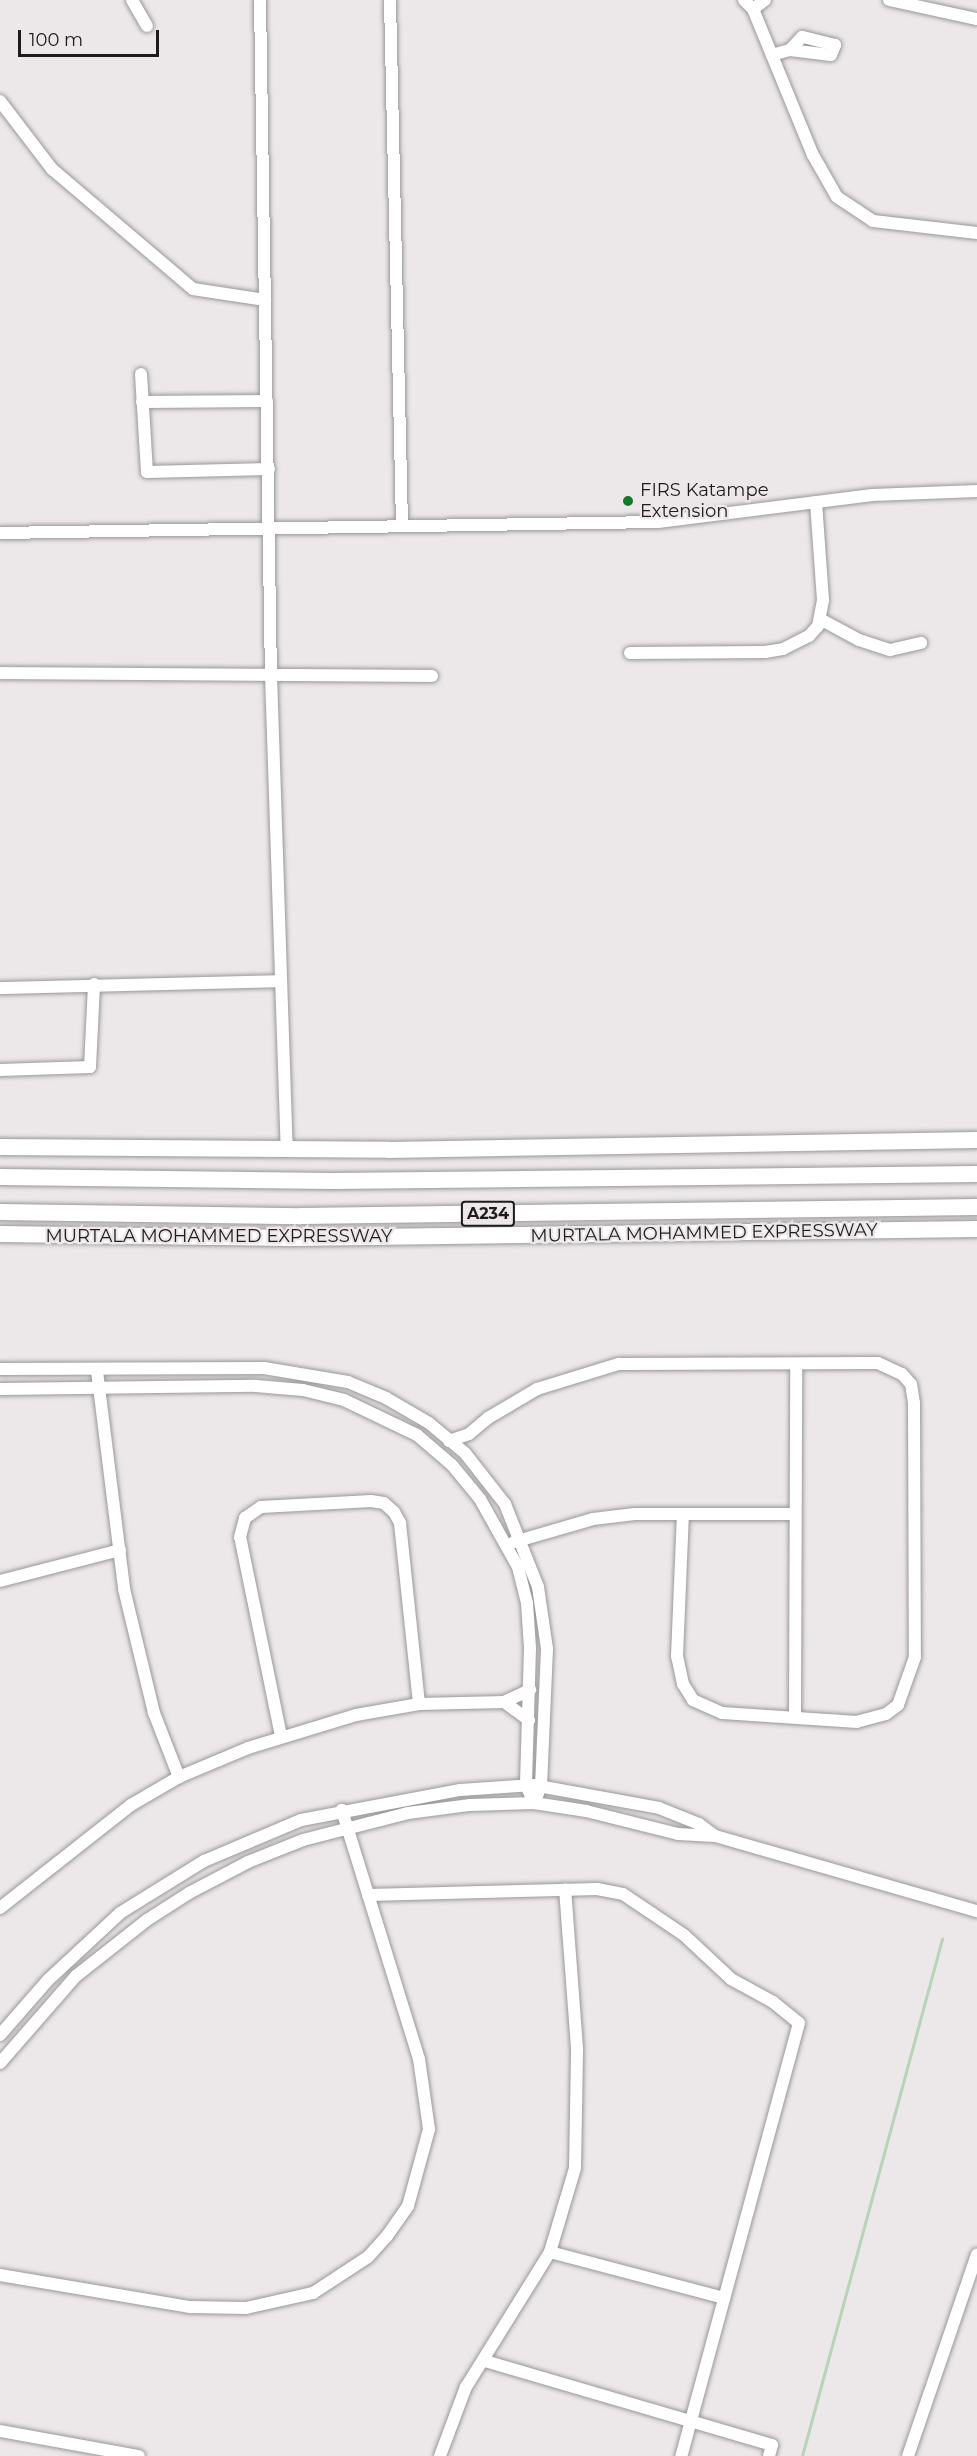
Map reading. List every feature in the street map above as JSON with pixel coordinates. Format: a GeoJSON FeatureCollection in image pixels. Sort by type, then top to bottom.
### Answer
{"type":"FeatureCollection","features":[{"type":"Feature","properties":{"kind":"highway"},"geometry":{"type":"LineString","coordinates":[[0,1147],[287,1149],[977,1140]]}},
{"type":"Feature","properties":{"kind":"highway","name":"A234"},"geometry":{"type":"LineString","coordinates":[[0,1178],[320,1181],[977,1173]]}},
{"type":"Feature","properties":{"kind":"highway","name":"MURTALA MOHAMMED EXPRESSWAY"},"geometry":{"type":"LineString","coordinates":[[0,1212],[301,1216],[977,1207]]}},
{"type":"Feature","properties":{"kind":"highway","name":"MURTALA MOHAMMED EXPRESSWAY"},"geometry":{"type":"LineString","coordinates":[[0,1236],[292,1238],[977,1229]]}},
{"type":"Feature","properties":{"kind":"street"},"geometry":{"type":"LineString","coordinates":[[132,0],[147,26]]}},
{"type":"Feature","properties":{"kind":"street"},"geometry":{"type":"LineString","coordinates":[[260,0],[271,675],[287,1149]]}},
{"type":"Feature","properties":{"kind":"street"},"geometry":{"type":"LineString","coordinates":[[390,0],[402,526]]}},
{"type":"Feature","properties":{"kind":"street"},"geometry":{"type":"LineString","coordinates":[[765,0],[749,5],[813,155],[837,197],[873,221],[977,233]]}},
{"type":"Feature","properties":{"kind":"street"},"geometry":{"type":"LineString","coordinates":[[889,0],[977,19]]}},
{"type":"Feature","properties":{"kind":"street"},"geometry":{"type":"LineString","coordinates":[[772,55],[790,50]]}},
{"type":"Feature","properties":{"kind":"street"},"geometry":{"type":"LineString","coordinates":[[0,101],[52,169],[193,289],[265,300]]}},
{"type":"Feature","properties":{"kind":"street"},"geometry":{"type":"LineString","coordinates":[[141,374],[147,472],[269,469]]}},
{"type":"Feature","properties":{"kind":"street"},"geometry":{"type":"LineString","coordinates":[[142,402],[267,400]]}},
{"type":"Feature","properties":{"kind":"street"},"geometry":{"type":"LineString","coordinates":[[0,533],[269,531],[402,526],[658,522],[884,494],[977,491]]}},
{"type":"Feature","properties":{"kind":"street"},"geometry":{"type":"LineString","coordinates":[[630,653],[783,649],[809,636],[820,619],[824,600],[816,502]]}},
{"type":"Feature","properties":{"kind":"street"},"geometry":{"type":"LineString","coordinates":[[820,619],[859,640],[890,650],[921,643]]}},
{"type":"Feature","properties":{"kind":"street"},"geometry":{"type":"LineString","coordinates":[[0,673],[432,675]]}},
{"type":"Feature","properties":{"kind":"street"},"geometry":{"type":"LineString","coordinates":[[0,988],[280,981]]}},
{"type":"Feature","properties":{"kind":"street"},"geometry":{"type":"LineString","coordinates":[[0,1070],[90,1067],[94,984]]}},
{"type":"Feature","properties":{"kind":"street"},"geometry":{"type":"LineString","coordinates":[[449,1441],[469,1434],[488,1418],[537,1389],[619,1364],[796,1366],[878,1364],[902,1374],[911,1384],[914,1403],[915,1657],[898,1705],[886,1714],[857,1722],[722,1713],[693,1700],[683,1684],[677,1656],[683,1514]]}},
{"type":"Feature","properties":{"kind":"street"},"geometry":{"type":"LineString","coordinates":[[795,1717],[796,1366]]}},
{"type":"Feature","properties":{"kind":"street"},"geometry":{"type":"LineString","coordinates":[[0,1369],[97,1371],[264,1368],[348,1382],[386,1398],[429,1423],[464,1452],[505,1504],[521,1539],[538,1587],[545,1621],[542,1786],[534,1803]]}},
{"type":"Feature","properties":{"kind":"street"},"geometry":{"type":"LineString","coordinates":[[97,1371],[120,1550],[137,1653],[179,1777]]}},
{"type":"Feature","properties":{"kind":"street"},"geometry":{"type":"LineString","coordinates":[[0,1389],[256,1386],[303,1390],[344,1400],[417,1435],[452,1465],[480,1499],[508,1546],[527,1603],[530,1690],[526,1785],[534,1803]]}},
{"type":"Feature","properties":{"kind":"street"},"geometry":{"type":"LineString","coordinates":[[464,1452],[469,1434]]}},
{"type":"Feature","properties":{"kind":"street"},"geometry":{"type":"LineString","coordinates":[[281,1736],[240,1537],[245,1518],[261,1507],[371,1501],[384,1503],[394,1512],[400,1523],[419,1704]]}},
{"type":"Feature","properties":{"kind":"street"},"geometry":{"type":"LineString","coordinates":[[508,1546],[521,1539],[593,1519],[683,1514],[794,1514]]}},
{"type":"Feature","properties":{"kind":"street"},"geometry":{"type":"LineString","coordinates":[[0,1581],[120,1550]]}},
{"type":"Feature","properties":{"kind":"street"},"geometry":{"type":"LineString","coordinates":[[0,1908],[76,1844],[179,1777],[281,1736],[356,1715],[419,1704],[504,1702],[530,1690]]}},
{"type":"Feature","properties":{"kind":"street"},"geometry":{"type":"LineString","coordinates":[[504,1702],[529,1720]]}},
{"type":"Feature","properties":{"kind":"street"},"geometry":{"type":"LineString","coordinates":[[0,2035],[85,1944],[166,1883],[260,1835],[342,1810],[460,1790],[542,1786],[659,1808],[699,1824],[715,1836]]}},
{"type":"Feature","properties":{"kind":"street"},"geometry":{"type":"LineString","coordinates":[[0,2063],[76,1976],[147,1920],[248,1862],[347,1827],[470,1805],[534,1803],[586,1811],[678,1834],[715,1836],[977,1911]]}},
{"type":"Feature","properties":{"kind":"street"},"geometry":{"type":"LineString","coordinates":[[0,2275],[190,2307],[246,2308],[313,2293],[368,2257],[408,2206],[429,2129],[422,2073],[342,1810]]}},
{"type":"Feature","properties":{"kind":"street"},"geometry":{"type":"LineString","coordinates":[[368,1895],[564,1889],[597,1889],[623,1894],[684,1935],[730,1979],[773,2002],[799,2023],[681,2456]]}},
{"type":"Feature","properties":{"kind":"street"},"geometry":{"type":"LineString","coordinates":[[440,2456],[466,2387],[485,2361],[550,2252],[575,2168],[578,2122],[577,2048],[564,1889]]}},
{"type":"Feature","properties":{"kind":"street"},"geometry":{"type":"LineString","coordinates":[[550,2252],[724,2298]]}},
{"type":"Feature","properties":{"kind":"street"},"geometry":{"type":"LineString","coordinates":[[908,2456],[977,2254]]}},
{"type":"Feature","properties":{"kind":"street"},"geometry":{"type":"LineString","coordinates":[[485,2361],[690,2419],[772,2445],[770,2456]]}},
{"type":"Feature","properties":{"kind":"street"},"geometry":{"type":"LineString","coordinates":[[0,2431],[139,2456]]}},
{"type":"Feature","properties":{"kind":"waterway"},"geometry":{"type":"LineString","coordinates":[[802,2456],[942,1939]]}},
{"type":"Feature","properties":{"kind":"place","name":"FIRS Katampe Extension"},"geometry":{"type":"Point","coordinates":[628,501]}}]}
